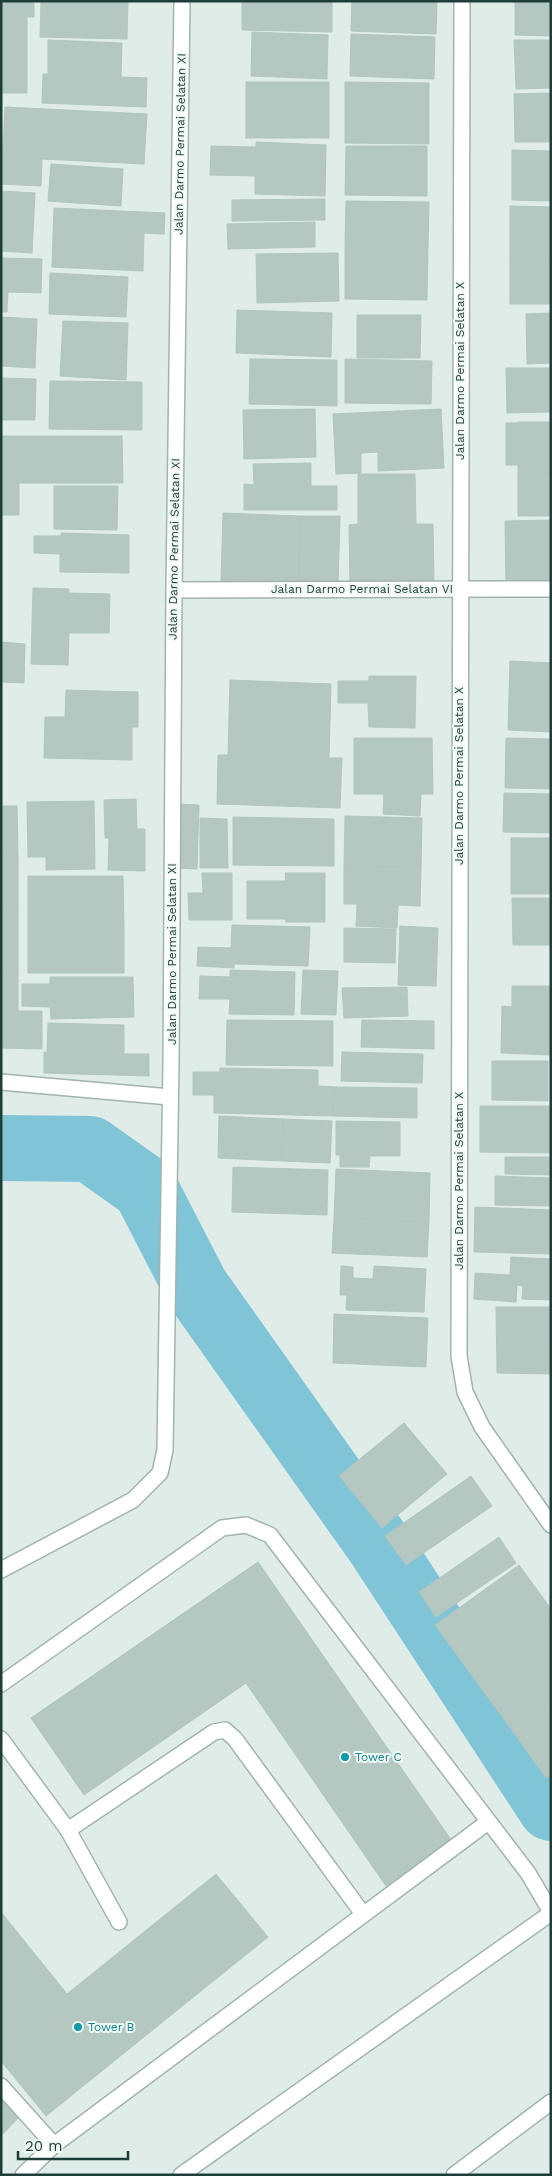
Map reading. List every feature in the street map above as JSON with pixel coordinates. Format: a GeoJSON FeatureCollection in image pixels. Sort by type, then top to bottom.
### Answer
{"type":"FeatureCollection","features":[{"type":"Feature","properties":{"kind":"street","name":"Jalan Darmo Permai Selatan XI"},"geometry":{"type":"LineString","coordinates":[[1,1570],[133,1500],[160,1473],[165,1450],[182,1]]}},
{"type":"Feature","properties":{"kind":"street","name":"Jalan Darmo Permai Selatan X"},"geometry":{"type":"LineString","coordinates":[[462,1],[459,589],[459,1356],[465,1392],[482,1427],[551,1525]]}},
{"type":"Feature","properties":{"kind":"street","name":"Jalan Darmo Permai Selatan VI"},"geometry":{"type":"LineString","coordinates":[[174,590],[551,590]]}},
{"type":"Feature","properties":{"kind":"street"},"geometry":{"type":"LineString","coordinates":[[1,1082],[170,1097]]}},
{"type":"Feature","properties":{"kind":"street"},"geometry":{"type":"LineString","coordinates":[[1,1684],[222,1528],[246,1525],[270,1535],[528,1873],[551,1912],[180,2175]]}},
{"type":"Feature","properties":{"kind":"street"},"geometry":{"type":"LineString","coordinates":[[68,1830],[214,1732],[225,1730],[235,1739],[364,1914]]}},
{"type":"Feature","properties":{"kind":"street"},"geometry":{"type":"LineString","coordinates":[[1,1739],[68,1830],[118,1922]]}},
{"type":"Feature","properties":{"kind":"street"},"geometry":{"type":"LineString","coordinates":[[23,2175],[54,2145],[488,1822]]}},
{"type":"Feature","properties":{"kind":"street"},"geometry":{"type":"LineString","coordinates":[[1,2086],[54,2145]]}},
{"type":"Feature","properties":{"kind":"street"},"geometry":{"type":"LineString","coordinates":[[454,2175],[551,2102]]}},
{"type":"Feature","properties":{"kind":"building"},"geometry":{"type":"Polygon","coordinates":[[[1,1],[34,1],[34,17],[27,17],[27,93],[1,93],[1,1]]]}},
{"type":"Feature","properties":{"kind":"building"},"geometry":{"type":"Polygon","coordinates":[[[41,1],[128,1],[127,39],[40,37],[41,1]]]}},
{"type":"Feature","properties":{"kind":"building"},"geometry":{"type":"Polygon","coordinates":[[[242,1],[332,1],[332,32],[242,30],[242,1]]]}},
{"type":"Feature","properties":{"kind":"building"},"geometry":{"type":"Polygon","coordinates":[[[352,1],[437,1],[436,34],[351,31],[352,1]]]}},
{"type":"Feature","properties":{"kind":"building"},"geometry":{"type":"Polygon","coordinates":[[[515,1],[551,1],[551,36],[515,35],[515,1]]]}},
{"type":"Feature","properties":{"kind":"building"},"geometry":{"type":"Polygon","coordinates":[[[252,32],[328,35],[327,79],[251,76],[252,32]]]}},
{"type":"Feature","properties":{"kind":"building"},"geometry":{"type":"Polygon","coordinates":[[[351,34],[435,37],[434,79],[350,76],[351,34]]]}},
{"type":"Feature","properties":{"kind":"building"},"geometry":{"type":"Polygon","coordinates":[[[48,40],[122,43],[121,77],[147,78],[146,107],[42,103],[43,74],[48,74],[48,40]]]}},
{"type":"Feature","properties":{"kind":"building"},"geometry":{"type":"Polygon","coordinates":[[[514,40],[551,40],[551,88],[516,89],[514,40]]]}},
{"type":"Feature","properties":{"kind":"building"},"geometry":{"type":"Polygon","coordinates":[[[246,82],[329,82],[329,138],[246,138],[246,82]]]}},
{"type":"Feature","properties":{"kind":"building"},"geometry":{"type":"Polygon","coordinates":[[[345,82],[429,83],[429,144],[345,143],[345,82]]]}},
{"type":"Feature","properties":{"kind":"building"},"geometry":{"type":"Polygon","coordinates":[[[551,93],[551,142],[515,142],[514,94],[551,93]]]}},
{"type":"Feature","properties":{"kind":"building"},"geometry":{"type":"Polygon","coordinates":[[[5,107],[147,114],[144,164],[42,159],[41,186],[1,184],[5,107]]]}},
{"type":"Feature","properties":{"kind":"building"},"geometry":{"type":"Polygon","coordinates":[[[256,142],[326,145],[325,196],[255,194],[255,176],[210,175],[211,146],[256,147],[256,142]]]}},
{"type":"Feature","properties":{"kind":"building"},"geometry":{"type":"Polygon","coordinates":[[[346,146],[427,146],[427,196],[345,195],[346,146]]]}},
{"type":"Feature","properties":{"kind":"building"},"geometry":{"type":"Polygon","coordinates":[[[512,150],[551,151],[551,201],[512,200],[512,150]]]}},
{"type":"Feature","properties":{"kind":"building"},"geometry":{"type":"Polygon","coordinates":[[[51,164],[123,169],[121,206],[48,201],[51,164]]]}},
{"type":"Feature","properties":{"kind":"building"},"geometry":{"type":"Polygon","coordinates":[[[1,191],[35,193],[32,253],[1,251],[1,191]]]}},
{"type":"Feature","properties":{"kind":"building"},"geometry":{"type":"Polygon","coordinates":[[[325,199],[325,220],[232,221],[232,200],[325,199]]]}},
{"type":"Feature","properties":{"kind":"building"},"geometry":{"type":"Polygon","coordinates":[[[346,201],[429,202],[428,247],[345,246],[346,201]]]}},
{"type":"Feature","properties":{"kind":"building"},"geometry":{"type":"Polygon","coordinates":[[[510,206],[551,207],[551,259],[510,259],[510,206]]]}},
{"type":"Feature","properties":{"kind":"building"},"geometry":{"type":"Polygon","coordinates":[[[54,208],[165,213],[164,234],[144,233],[143,271],[52,267],[54,208]]]}},
{"type":"Feature","properties":{"kind":"building"},"geometry":{"type":"Polygon","coordinates":[[[315,222],[315,247],[228,249],[227,224],[315,222]]]}},
{"type":"Feature","properties":{"kind":"building"},"geometry":{"type":"Polygon","coordinates":[[[345,246],[428,247],[427,300],[345,299],[345,246]]]}},
{"type":"Feature","properties":{"kind":"building"},"geometry":{"type":"Polygon","coordinates":[[[338,253],[339,301],[257,303],[256,254],[338,253]]]}},
{"type":"Feature","properties":{"kind":"building"},"geometry":{"type":"Polygon","coordinates":[[[1,258],[42,259],[41,293],[8,292],[7,312],[1,312],[1,258]]]}},
{"type":"Feature","properties":{"kind":"building"},"geometry":{"type":"Polygon","coordinates":[[[510,259],[551,259],[551,304],[510,304],[510,259]]]}},
{"type":"Feature","properties":{"kind":"building"},"geometry":{"type":"Polygon","coordinates":[[[50,273],[128,277],[126,317],[49,314],[50,273]]]}},
{"type":"Feature","properties":{"kind":"building"},"geometry":{"type":"Polygon","coordinates":[[[237,310],[332,313],[331,357],[236,353],[237,310]]]}},
{"type":"Feature","properties":{"kind":"building"},"geometry":{"type":"Polygon","coordinates":[[[551,313],[551,363],[527,364],[526,314],[551,313]]]}},
{"type":"Feature","properties":{"kind":"building"},"geometry":{"type":"Polygon","coordinates":[[[357,315],[421,315],[420,358],[357,358],[357,315]]]}},
{"type":"Feature","properties":{"kind":"building"},"geometry":{"type":"Polygon","coordinates":[[[1,317],[37,319],[35,368],[1,366],[1,317]]]}},
{"type":"Feature","properties":{"kind":"building"},"geometry":{"type":"Polygon","coordinates":[[[63,321],[128,323],[126,380],[60,376],[63,321]]]}},
{"type":"Feature","properties":{"kind":"building"},"geometry":{"type":"Polygon","coordinates":[[[250,359],[337,360],[337,406],[249,404],[250,359]]]}},
{"type":"Feature","properties":{"kind":"building"},"geometry":{"type":"Polygon","coordinates":[[[345,359],[432,361],[431,404],[345,403],[345,359]]]}},
{"type":"Feature","properties":{"kind":"building"},"geometry":{"type":"Polygon","coordinates":[[[506,368],[551,368],[551,412],[507,413],[506,368]]]}},
{"type":"Feature","properties":{"kind":"building"},"geometry":{"type":"Polygon","coordinates":[[[1,378],[36,379],[35,420],[1,420],[1,378]]]}},
{"type":"Feature","properties":{"kind":"building"},"geometry":{"type":"Polygon","coordinates":[[[50,381],[142,382],[142,430],[49,429],[50,381]]]}},
{"type":"Feature","properties":{"kind":"building"},"geometry":{"type":"Polygon","coordinates":[[[315,409],[316,457],[244,459],[243,410],[315,409]]]}},
{"type":"Feature","properties":{"kind":"building"},"geometry":{"type":"Polygon","coordinates":[[[441,409],[444,468],[378,471],[378,452],[361,453],[361,473],[336,474],[333,414],[441,409]]]}},
{"type":"Feature","properties":{"kind":"building"},"geometry":{"type":"Polygon","coordinates":[[[551,422],[551,473],[518,472],[518,465],[506,465],[506,423],[551,422]]]}},
{"type":"Feature","properties":{"kind":"building"},"geometry":{"type":"Polygon","coordinates":[[[1,436],[122,436],[123,483],[19,483],[19,515],[1,515],[1,436]]]}},
{"type":"Feature","properties":{"kind":"building"},"geometry":{"type":"Polygon","coordinates":[[[311,463],[311,486],[337,486],[337,510],[244,510],[244,484],[254,485],[253,464],[311,463]]]}},
{"type":"Feature","properties":{"kind":"building"},"geometry":{"type":"Polygon","coordinates":[[[518,472],[551,473],[551,516],[518,516],[518,472]]]}},
{"type":"Feature","properties":{"kind":"building"},"geometry":{"type":"Polygon","coordinates":[[[358,474],[415,474],[416,524],[433,524],[434,583],[350,584],[349,525],[358,524],[358,474]]]}},
{"type":"Feature","properties":{"kind":"building"},"geometry":{"type":"Polygon","coordinates":[[[54,486],[118,486],[117,530],[54,529],[54,486]]]}},
{"type":"Feature","properties":{"kind":"building"},"geometry":{"type":"Polygon","coordinates":[[[223,513],[300,516],[299,584],[221,582],[223,513]]]}},
{"type":"Feature","properties":{"kind":"building"},"geometry":{"type":"Polygon","coordinates":[[[300,516],[340,516],[338,585],[299,584],[300,516]]]}},
{"type":"Feature","properties":{"kind":"building"},"geometry":{"type":"Polygon","coordinates":[[[551,520],[551,587],[506,587],[505,521],[551,520]]]}},
{"type":"Feature","properties":{"kind":"building"},"geometry":{"type":"Polygon","coordinates":[[[61,533],[129,535],[129,573],[60,572],[60,554],[34,553],[34,536],[61,536],[61,533]]]}},
{"type":"Feature","properties":{"kind":"building"},"geometry":{"type":"Polygon","coordinates":[[[33,588],[69,589],[69,593],[110,594],[109,633],[69,633],[68,665],[31,664],[33,588]]]}},
{"type":"Feature","properties":{"kind":"building"},"geometry":{"type":"Polygon","coordinates":[[[1,642],[25,644],[24,683],[1,682],[1,642]]]}},
{"type":"Feature","properties":{"kind":"building"},"geometry":{"type":"Polygon","coordinates":[[[510,661],[551,663],[551,732],[508,730],[510,661]]]}},
{"type":"Feature","properties":{"kind":"building"},"geometry":{"type":"Polygon","coordinates":[[[369,676],[416,676],[415,728],[369,727],[368,703],[338,703],[338,681],[369,681],[369,676]]]}},
{"type":"Feature","properties":{"kind":"building"},"geometry":{"type":"Polygon","coordinates":[[[230,680],[331,684],[329,758],[342,758],[340,808],[217,804],[218,755],[228,755],[230,680]]]}},
{"type":"Feature","properties":{"kind":"building"},"geometry":{"type":"Polygon","coordinates":[[[66,690],[138,692],[138,727],[132,727],[132,760],[44,758],[45,717],[65,717],[66,690]]]}},
{"type":"Feature","properties":{"kind":"building"},"geometry":{"type":"Polygon","coordinates":[[[354,738],[432,738],[433,794],[421,794],[420,816],[383,814],[384,794],[354,794],[354,738]]]}},
{"type":"Feature","properties":{"kind":"building"},"geometry":{"type":"Polygon","coordinates":[[[506,738],[551,739],[551,789],[505,788],[506,738]]]}},
{"type":"Feature","properties":{"kind":"building"},"geometry":{"type":"Polygon","coordinates":[[[504,793],[551,794],[551,833],[503,832],[504,793]]]}},
{"type":"Feature","properties":{"kind":"building"},"geometry":{"type":"Polygon","coordinates":[[[136,799],[137,829],[145,829],[145,871],[108,870],[109,838],[105,838],[104,800],[136,799]]]}},
{"type":"Feature","properties":{"kind":"building"},"geometry":{"type":"Polygon","coordinates":[[[94,801],[95,869],[46,870],[46,857],[28,857],[27,802],[94,801]]]}},
{"type":"Feature","properties":{"kind":"building"},"geometry":{"type":"Polygon","coordinates":[[[178,804],[199,805],[197,869],[175,868],[178,804]]]}},
{"type":"Feature","properties":{"kind":"building"},"geometry":{"type":"Polygon","coordinates":[[[1,806],[17,806],[18,856],[1,856],[1,806]]]}},
{"type":"Feature","properties":{"kind":"building"},"geometry":{"type":"Polygon","coordinates":[[[345,816],[422,818],[421,868],[344,866],[345,816]]]}},
{"type":"Feature","properties":{"kind":"building"},"geometry":{"type":"Polygon","coordinates":[[[233,817],[334,819],[334,866],[233,865],[233,817]]]}},
{"type":"Feature","properties":{"kind":"building"},"geometry":{"type":"Polygon","coordinates":[[[200,818],[227,819],[228,868],[200,868],[200,818]]]}},
{"type":"Feature","properties":{"kind":"building"},"geometry":{"type":"Polygon","coordinates":[[[511,838],[551,838],[551,894],[511,894],[511,838]]]}},
{"type":"Feature","properties":{"kind":"building"},"geometry":{"type":"Polygon","coordinates":[[[1,856],[18,856],[18,911],[1,911],[1,856]]]}},
{"type":"Feature","properties":{"kind":"building"},"geometry":{"type":"Polygon","coordinates":[[[344,866],[421,868],[420,906],[398,905],[397,928],[356,926],[357,904],[344,904],[344,866]]]}},
{"type":"Feature","properties":{"kind":"building"},"geometry":{"type":"Polygon","coordinates":[[[202,873],[232,873],[232,920],[189,920],[188,893],[203,893],[202,873]]]}},
{"type":"Feature","properties":{"kind":"building"},"geometry":{"type":"Polygon","coordinates":[[[285,873],[325,873],[325,922],[247,919],[247,881],[286,881],[285,873]]]}},
{"type":"Feature","properties":{"kind":"building"},"geometry":{"type":"Polygon","coordinates":[[[28,876],[123,876],[124,925],[28,925],[28,876]]]}},
{"type":"Feature","properties":{"kind":"building"},"geometry":{"type":"Polygon","coordinates":[[[512,898],[551,898],[551,945],[513,945],[512,898]]]}},
{"type":"Feature","properties":{"kind":"building"},"geometry":{"type":"Polygon","coordinates":[[[1,911],[18,911],[18,972],[1,971],[1,911]]]}},
{"type":"Feature","properties":{"kind":"building"},"geometry":{"type":"Polygon","coordinates":[[[28,925],[124,925],[124,973],[28,973],[28,925]]]}},
{"type":"Feature","properties":{"kind":"building"},"geometry":{"type":"Polygon","coordinates":[[[232,925],[310,927],[308,966],[234,964],[234,968],[197,966],[198,947],[231,948],[232,925]]]}},
{"type":"Feature","properties":{"kind":"building"},"geometry":{"type":"Polygon","coordinates":[[[400,926],[438,928],[436,986],[398,985],[400,926]]]}},
{"type":"Feature","properties":{"kind":"building"},"geometry":{"type":"Polygon","coordinates":[[[344,928],[396,929],[395,963],[344,962],[344,928]]]}},
{"type":"Feature","properties":{"kind":"building"},"geometry":{"type":"Polygon","coordinates":[[[230,970],[295,972],[294,1015],[229,1014],[230,999],[199,999],[200,976],[230,977],[230,970]]]}},
{"type":"Feature","properties":{"kind":"building"},"geometry":{"type":"Polygon","coordinates":[[[303,970],[338,971],[336,1015],[301,1014],[303,970]]]}},
{"type":"Feature","properties":{"kind":"building"},"geometry":{"type":"Polygon","coordinates":[[[1,971],[18,972],[18,1011],[42,1011],[42,1049],[1,1048],[1,971]]]}},
{"type":"Feature","properties":{"kind":"building"},"geometry":{"type":"Polygon","coordinates":[[[50,977],[133,977],[134,1017],[51,1019],[50,1007],[22,1006],[22,984],[50,984],[50,977]]]}},
{"type":"Feature","properties":{"kind":"building"},"geometry":{"type":"Polygon","coordinates":[[[512,986],[551,986],[551,1055],[501,1053],[502,1006],[512,1007],[512,986]]]}},
{"type":"Feature","properties":{"kind":"building"},"geometry":{"type":"Polygon","coordinates":[[[407,987],[408,1016],[344,1018],[342,988],[407,987]]]}},
{"type":"Feature","properties":{"kind":"building"},"geometry":{"type":"Polygon","coordinates":[[[227,1020],[333,1021],[333,1066],[226,1065],[227,1020]]]}},
{"type":"Feature","properties":{"kind":"building"},"geometry":{"type":"Polygon","coordinates":[[[362,1020],[434,1021],[434,1049],[361,1047],[362,1020]]]}},
{"type":"Feature","properties":{"kind":"building"},"geometry":{"type":"Polygon","coordinates":[[[48,1023],[124,1025],[124,1054],[149,1054],[149,1076],[44,1073],[44,1052],[47,1053],[48,1023]]]}},
{"type":"Feature","properties":{"kind":"building"},"geometry":{"type":"Polygon","coordinates":[[[342,1052],[423,1054],[422,1083],[341,1081],[342,1052]]]}},
{"type":"Feature","properties":{"kind":"building"},"geometry":{"type":"Polygon","coordinates":[[[492,1061],[548,1061],[548,1101],[492,1100],[492,1061]]]}},
{"type":"Feature","properties":{"kind":"building"},"geometry":{"type":"Polygon","coordinates":[[[220,1068],[318,1070],[318,1086],[334,1087],[333,1116],[214,1113],[214,1095],[193,1095],[193,1072],[220,1072],[220,1068]]]}},
{"type":"Feature","properties":{"kind":"building"},"geometry":{"type":"Polygon","coordinates":[[[334,1087],[417,1088],[417,1118],[333,1116],[334,1087]]]}},
{"type":"Feature","properties":{"kind":"building"},"geometry":{"type":"Polygon","coordinates":[[[480,1106],[551,1106],[551,1153],[480,1152],[480,1106]]]}},
{"type":"Feature","properties":{"kind":"building"},"geometry":{"type":"Polygon","coordinates":[[[219,1116],[283,1119],[282,1161],[218,1158],[219,1116]]]}},
{"type":"Feature","properties":{"kind":"building"},"geometry":{"type":"Polygon","coordinates":[[[283,1119],[332,1121],[330,1163],[282,1161],[283,1119]]]}},
{"type":"Feature","properties":{"kind":"building"},"geometry":{"type":"Polygon","coordinates":[[[336,1121],[400,1122],[400,1156],[370,1156],[369,1167],[340,1167],[340,1155],[336,1155],[336,1121]]]}},
{"type":"Feature","properties":{"kind":"building"},"geometry":{"type":"Polygon","coordinates":[[[505,1157],[551,1157],[551,1175],[505,1174],[505,1157]]]}},
{"type":"Feature","properties":{"kind":"building"},"geometry":{"type":"Polygon","coordinates":[[[233,1167],[328,1170],[327,1215],[232,1212],[233,1167]]]}},
{"type":"Feature","properties":{"kind":"building"},"geometry":{"type":"Polygon","coordinates":[[[336,1169],[430,1173],[429,1222],[334,1218],[336,1169]]]}},
{"type":"Feature","properties":{"kind":"building"},"geometry":{"type":"Polygon","coordinates":[[[495,1176],[551,1178],[551,1206],[495,1205],[495,1176]]]}},
{"type":"Feature","properties":{"kind":"building"},"geometry":{"type":"Polygon","coordinates":[[[475,1207],[551,1210],[551,1254],[474,1252],[475,1207]]]}},
{"type":"Feature","properties":{"kind":"building"},"geometry":{"type":"Polygon","coordinates":[[[334,1218],[429,1222],[427,1257],[332,1253],[334,1218]]]}},
{"type":"Feature","properties":{"kind":"building"},"geometry":{"type":"Polygon","coordinates":[[[511,1257],[551,1259],[551,1300],[522,1299],[523,1286],[517,1285],[516,1302],[474,1299],[475,1273],[510,1275],[511,1257]]]}},
{"type":"Feature","properties":{"kind":"building"},"geometry":{"type":"Polygon","coordinates":[[[341,1266],[353,1267],[353,1278],[373,1279],[374,1266],[426,1269],[424,1312],[346,1310],[347,1295],[340,1295],[341,1266]]]}},
{"type":"Feature","properties":{"kind":"building"},"geometry":{"type":"Polygon","coordinates":[[[496,1307],[550,1307],[551,1374],[497,1373],[496,1307]]]}},
{"type":"Feature","properties":{"kind":"building"},"geometry":{"type":"Polygon","coordinates":[[[334,1314],[428,1318],[426,1367],[333,1363],[334,1314]]]}},
{"type":"Feature","properties":{"kind":"building"},"geometry":{"type":"Polygon","coordinates":[[[404,1423],[447,1474],[382,1528],[339,1476],[404,1423]]]}},
{"type":"Feature","properties":{"kind":"building"},"geometry":{"type":"Polygon","coordinates":[[[471,1476],[492,1506],[406,1565],[385,1536],[471,1476]]]}},
{"type":"Feature","properties":{"kind":"building"},"geometry":{"type":"Polygon","coordinates":[[[499,1537],[516,1563],[436,1617],[419,1592],[499,1537]]]}},
{"type":"Feature","properties":{"kind":"building","name":"Tower C"},"geometry":{"type":"Polygon","coordinates":[[[258,1562],[452,1841],[386,1886],[246,1683],[84,1795],[31,1718],[258,1562]]]}},
{"type":"Feature","properties":{"kind":"building"},"geometry":{"type":"Polygon","coordinates":[[[519,1565],[551,1609],[551,1614],[470,1673],[435,1625],[519,1565]]]}},
{"type":"Feature","properties":{"kind":"building"},"geometry":{"type":"Polygon","coordinates":[[[551,1614],[551,1701],[511,1729],[470,1673],[551,1614]]]}},
{"type":"Feature","properties":{"kind":"building"},"geometry":{"type":"Polygon","coordinates":[[[551,1701],[551,1775],[546,1778],[511,1729],[551,1701]]]}},
{"type":"Feature","properties":{"kind":"building","name":"Tower B"},"geometry":{"type":"Polygon","coordinates":[[[216,1874],[268,1937],[46,2116],[1,2061],[1,1912],[67,1994],[216,1874]]]}},
{"type":"Feature","properties":{"kind":"building"},"geometry":{"type":"Polygon","coordinates":[[[1,2094],[22,2114],[1,2136],[1,2094]]]}},
{"type":"Feature","properties":{"kind":"waterway"},"geometry":{"type":"LineString","coordinates":[[1,1148],[90,1149],[145,1188],[196,1287],[379,1545],[551,1808]]}},
{"type":"Feature","properties":{"kind":"place","name":"Tower C"},"geometry":{"type":"Point","coordinates":[345,1757]}},
{"type":"Feature","properties":{"kind":"place","name":"Tower B"},"geometry":{"type":"Point","coordinates":[78,2027]}}]}
